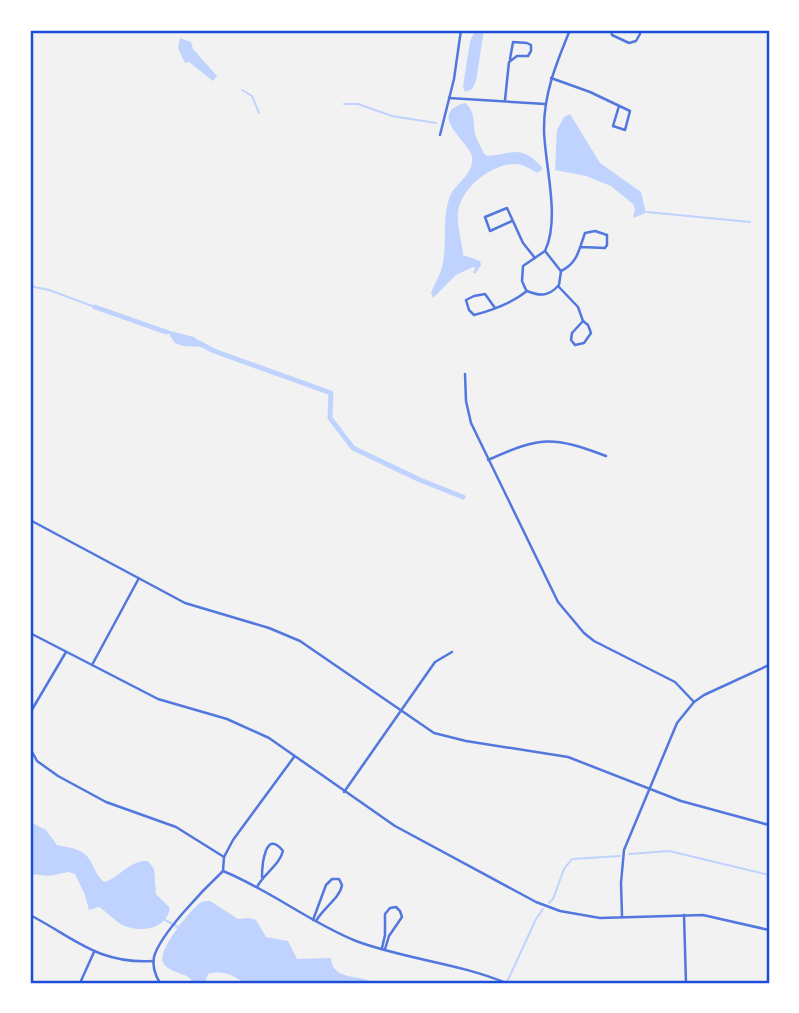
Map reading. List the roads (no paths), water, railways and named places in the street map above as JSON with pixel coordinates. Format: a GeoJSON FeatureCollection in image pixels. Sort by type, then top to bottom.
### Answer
{"type":"FeatureCollection","features":[{"type":"Feature","properties":{"kind":"street"},"geometry":{"type":"LineString","coordinates":[[440,135],[461,30]]}},
{"type":"Feature","properties":{"kind":"street"},"geometry":{"type":"LineString","coordinates":[[527,291],[522,281],[523,266],[545,251],[551,215],[544,127],[545,104],[551,78],[570,30]]}},
{"type":"Feature","properties":{"kind":"street"},"geometry":{"type":"LineString","coordinates":[[611,30],[612,35],[633,43],[640,34],[639,30]]}},
{"type":"Feature","properties":{"kind":"street"},"geometry":{"type":"LineString","coordinates":[[505,100],[511,46],[513,42],[531,45],[528,56],[510,59]]}},
{"type":"Feature","properties":{"kind":"street"},"geometry":{"type":"LineString","coordinates":[[551,78],[590,92],[630,111],[625,130],[613,126],[619,106]]}},
{"type":"Feature","properties":{"kind":"street"},"geometry":{"type":"LineString","coordinates":[[449,98],[545,104]]}},
{"type":"Feature","properties":{"kind":"street"},"geometry":{"type":"LineString","coordinates":[[512,221],[490,231],[485,217],[507,208],[523,243],[535,258]]}},
{"type":"Feature","properties":{"kind":"street"},"geometry":{"type":"LineString","coordinates":[[495,308],[485,294],[466,300],[469,310],[474,314],[495,308],[510,302],[527,291],[547,295],[558,286],[561,271],[570,266],[581,247],[583,237],[589,231],[607,235],[607,245],[604,248],[581,247]]}},
{"type":"Feature","properties":{"kind":"street"},"geometry":{"type":"LineString","coordinates":[[545,251],[561,271]]}},
{"type":"Feature","properties":{"kind":"street"},"geometry":{"type":"LineString","coordinates":[[558,286],[578,307],[583,321],[589,325],[590,333],[584,343],[575,345],[570,340],[572,333],[583,321]]}},
{"type":"Feature","properties":{"kind":"street"},"geometry":{"type":"LineString","coordinates":[[465,374],[468,411],[488,460],[554,596],[594,641],[675,682],[694,702]]}},
{"type":"Feature","properties":{"kind":"street"},"geometry":{"type":"LineString","coordinates":[[488,460],[521,445],[546,440],[568,443],[606,456]]}},
{"type":"Feature","properties":{"kind":"street"},"geometry":{"type":"LineString","coordinates":[[30,520],[185,603],[269,628],[300,641],[440,735],[568,757],[707,809],[769,825]]}},
{"type":"Feature","properties":{"kind":"street"},"geometry":{"type":"LineString","coordinates":[[92,665],[139,578]]}},
{"type":"Feature","properties":{"kind":"street"},"geometry":{"type":"LineString","coordinates":[[30,633],[158,699],[269,738],[395,826],[536,902],[584,917],[719,917],[769,930]]}},
{"type":"Feature","properties":{"kind":"street"},"geometry":{"type":"LineString","coordinates":[[30,713],[66,652]]}},
{"type":"Feature","properties":{"kind":"street"},"geometry":{"type":"LineString","coordinates":[[344,792],[436,662],[452,652]]}},
{"type":"Feature","properties":{"kind":"street"},"geometry":{"type":"LineString","coordinates":[[622,917],[624,850],[677,723],[694,702],[718,687],[769,666]]}},
{"type":"Feature","properties":{"kind":"street"},"geometry":{"type":"LineString","coordinates":[[30,748],[32,754],[47,769],[125,810],[176,827],[224,858]]}},
{"type":"Feature","properties":{"kind":"street"},"geometry":{"type":"LineString","coordinates":[[160,983],[153,961],[157,949],[201,893],[223,871],[224,858],[250,815],[294,757]]}},
{"type":"Feature","properties":{"kind":"street"},"geometry":{"type":"LineString","coordinates":[[257,887],[262,877],[280,860],[283,851],[281,847],[272,844],[267,847],[263,856],[262,877]]}},
{"type":"Feature","properties":{"kind":"street"},"geometry":{"type":"LineString","coordinates":[[223,871],[357,941],[506,983]]}},
{"type":"Feature","properties":{"kind":"street"},"geometry":{"type":"LineString","coordinates":[[332,879],[339,879],[341,891],[315,920],[326,885],[332,879]]}},
{"type":"Feature","properties":{"kind":"street"},"geometry":{"type":"LineString","coordinates":[[396,907],[402,917],[384,948],[385,914],[390,908],[396,907]]}},
{"type":"Feature","properties":{"kind":"street"},"geometry":{"type":"LineString","coordinates":[[30,915],[107,957],[132,962],[153,961]]}},
{"type":"Feature","properties":{"kind":"street"},"geometry":{"type":"LineString","coordinates":[[684,915],[686,983]]}},
{"type":"Feature","properties":{"kind":"street"},"geometry":{"type":"LineString","coordinates":[[80,983],[94,952]]}},
{"type":"Feature","properties":{"kind":"water"},"geometry":{"type":"Polygon","coordinates":[[[475,30],[484,30],[476,81],[472,89],[465,92],[463,86],[470,42],[475,30]]]}},
{"type":"Feature","properties":{"kind":"water"},"geometry":{"type":"Polygon","coordinates":[[[180,38],[191,42],[193,49],[217,76],[213,81],[189,62],[185,63],[178,48],[180,38]]]}},
{"type":"Feature","properties":{"kind":"water"},"geometry":{"type":"Polygon","coordinates":[[[465,103],[473,115],[476,137],[484,154],[488,156],[523,153],[535,160],[542,170],[537,173],[517,164],[507,165],[488,172],[471,186],[460,203],[459,229],[463,255],[480,261],[481,265],[476,273],[473,273],[473,267],[456,275],[433,298],[431,293],[443,263],[449,199],[472,164],[469,151],[449,121],[449,114],[454,108],[465,103]]]}},
{"type":"Feature","properties":{"kind":"water"},"geometry":{"type":"Polygon","coordinates":[[[570,114],[600,163],[641,192],[646,213],[633,218],[633,204],[611,186],[586,176],[555,170],[557,130],[564,117],[570,114]]]}},
{"type":"Feature","properties":{"kind":"water"},"geometry":{"type":"Polygon","coordinates":[[[162,329],[194,337],[203,344],[202,347],[175,343],[162,329]]]}},
{"type":"Feature","properties":{"kind":"water"},"geometry":{"type":"Polygon","coordinates":[[[30,822],[46,830],[57,845],[85,854],[104,882],[135,863],[148,861],[154,869],[156,894],[170,908],[168,915],[151,928],[137,929],[122,925],[99,907],[89,910],[75,874],[30,874],[30,822]]]}},
{"type":"Feature","properties":{"kind":"water"},"geometry":{"type":"Polygon","coordinates":[[[203,901],[210,901],[238,919],[256,920],[266,937],[288,941],[297,959],[331,958],[336,970],[341,974],[374,983],[244,983],[232,976],[218,973],[208,974],[205,983],[193,983],[187,976],[166,966],[162,957],[169,940],[189,914],[203,901]]]}},
{"type":"Feature","properties":{"kind":"waterway"},"geometry":{"type":"LineString","coordinates":[[242,90],[252,96],[259,113]]}},
{"type":"Feature","properties":{"kind":"waterway"},"geometry":{"type":"LineString","coordinates":[[344,104],[358,104],[392,116],[436,123]]}},
{"type":"Feature","properties":{"kind":"waterway"},"geometry":{"type":"LineString","coordinates":[[647,212],[750,222]]}},
{"type":"Feature","properties":{"kind":"waterway"},"geometry":{"type":"LineString","coordinates":[[30,286],[95,307]]}},
{"type":"Feature","properties":{"kind":"waterway"},"geometry":{"type":"LineString","coordinates":[[95,307],[166,332]]}},
{"type":"Feature","properties":{"kind":"waterway"},"geometry":{"type":"LineString","coordinates":[[199,343],[214,351],[331,393],[330,418],[353,448],[463,497]]}},
{"type":"Feature","properties":{"kind":"waterway"},"geometry":{"type":"LineString","coordinates":[[629,854],[669,851],[769,875]]}},
{"type":"Feature","properties":{"kind":"waterway"},"geometry":{"type":"LineString","coordinates":[[549,903],[564,869],[572,859],[620,856]]}},
{"type":"Feature","properties":{"kind":"waterway"},"geometry":{"type":"LineString","coordinates":[[507,982],[543,909]]}},
{"type":"Feature","properties":{"kind":"waterway"},"geometry":{"type":"LineString","coordinates":[[165,920],[178,927]]}}]}
